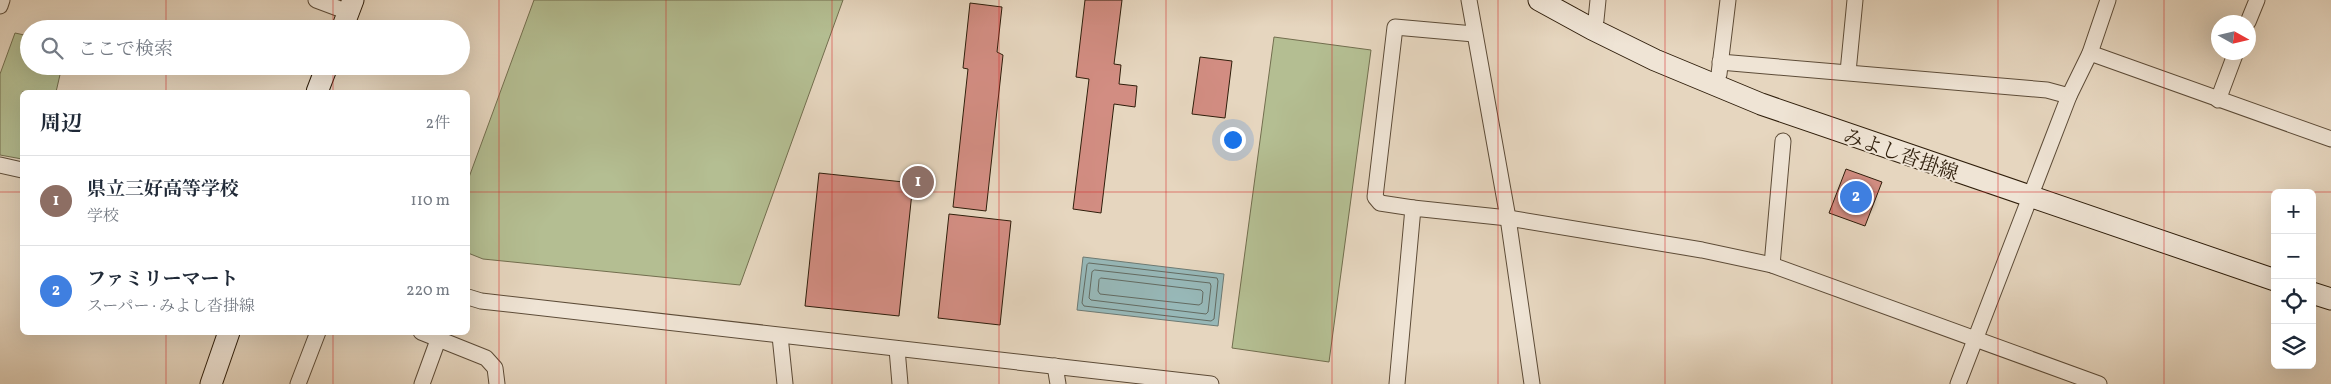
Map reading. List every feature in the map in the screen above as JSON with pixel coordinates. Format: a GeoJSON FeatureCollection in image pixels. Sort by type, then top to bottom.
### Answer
{"type":"FeatureCollection","features":[{"type":"Feature","properties":{"kind":"main road","name":"みよし沓掛線"},"geometry":{"type":"LineString","coordinates":[[1541,0],[1592,30],[1714,86],[1864,141],[2272,279]]}},
{"type":"Feature","properties":{"kind":"main road"},"geometry":{"type":"LineString","coordinates":[[318,90],[324,75]]}},
{"type":"Feature","properties":{"kind":"main road"},"geometry":{"type":"LineString","coordinates":[[2316,294],[2331,299]]}},
{"type":"Feature","properties":{"kind":"main road"},"geometry":{"type":"LineString","coordinates":[[211,384],[228,335]]}},
{"type":"Feature","properties":{"kind":"street"},"geometry":{"type":"LineString","coordinates":[[0,6],[2,0]]}},
{"type":"Feature","properties":{"kind":"street"},"geometry":{"type":"LineString","coordinates":[[316,0],[348,14]]}},
{"type":"Feature","properties":{"kind":"street"},"geometry":{"type":"LineString","coordinates":[[1469,0],[1508,218],[1532,384]]}},
{"type":"Feature","properties":{"kind":"street"},"geometry":{"type":"LineString","coordinates":[[1592,30],[1596,20],[1598,0]]}},
{"type":"Feature","properties":{"kind":"street"},"geometry":{"type":"LineString","coordinates":[[1714,86],[1719,74],[1728,0]]}},
{"type":"Feature","properties":{"kind":"street"},"geometry":{"type":"LineString","coordinates":[[1848,72],[1855,0]]}},
{"type":"Feature","properties":{"kind":"street"},"geometry":{"type":"LineString","coordinates":[[1958,384],[2068,96],[2090,53],[2108,0]]}},
{"type":"Feature","properties":{"kind":"street"},"geometry":{"type":"LineString","coordinates":[[2251,15],[2257,0]]}},
{"type":"Feature","properties":{"kind":"street"},"geometry":{"type":"LineString","coordinates":[[1474,34],[1395,27],[1375,197],[1380,203],[1508,218],[1702,250],[1772,265],[1975,341],[2099,384]]}},
{"type":"Feature","properties":{"kind":"street"},"geometry":{"type":"LineString","coordinates":[[2090,53],[2331,139]]}},
{"type":"Feature","properties":{"kind":"street"},"geometry":{"type":"LineString","coordinates":[[2218,100],[2233,60]]}},
{"type":"Feature","properties":{"kind":"street"},"geometry":{"type":"LineString","coordinates":[[1720,62],[2047,90],[2068,96]]}},
{"type":"Feature","properties":{"kind":"street"},"geometry":{"type":"LineString","coordinates":[[1772,265],[1783,141]]}},
{"type":"Feature","properties":{"kind":"street"},"geometry":{"type":"LineString","coordinates":[[0,165],[20,170]]}},
{"type":"Feature","properties":{"kind":"street"},"geometry":{"type":"LineString","coordinates":[[1398,384],[1413,208]]}},
{"type":"Feature","properties":{"kind":"street"},"geometry":{"type":"LineString","coordinates":[[470,297],[490,302],[897,350],[1210,384]]}},
{"type":"Feature","properties":{"kind":"street"},"geometry":{"type":"LineString","coordinates":[[298,384],[317,335]]}},
{"type":"Feature","properties":{"kind":"street"},"geometry":{"type":"LineString","coordinates":[[427,335],[486,358],[495,368],[498,384]]}},
{"type":"Feature","properties":{"kind":"street"},"geometry":{"type":"LineString","coordinates":[[780,336],[785,384]]}},
{"type":"Feature","properties":{"kind":"street"},"geometry":{"type":"LineString","coordinates":[[422,384],[438,340]]}},
{"type":"Feature","properties":{"kind":"street"},"geometry":{"type":"LineString","coordinates":[[897,350],[900,384]]}},
{"type":"Feature","properties":{"kind":"street"},"geometry":{"type":"LineString","coordinates":[[1055,366],[1058,384]]}},
{"type":"Feature","properties":{"kind":"green space"},"geometry":{"type":"Polygon","coordinates":[[[534,0],[843,0],[740,285],[483,259],[470,254],[470,175],[534,0]]]}},
{"type":"Feature","properties":{"kind":"green space"},"geometry":{"type":"Polygon","coordinates":[[[15,33],[20,34],[20,75],[60,75],[56,90],[20,90],[20,159],[0,155],[0,74],[15,33]]]}},
{"type":"Feature","properties":{"kind":"green space"},"geometry":{"type":"Polygon","coordinates":[[[1274,37],[1371,50],[1329,362],[1232,348],[1274,37]]]}},
{"type":"Feature","properties":{"kind":"water"},"geometry":{"type":"Polygon","coordinates":[[[1083,257],[1224,274],[1218,326],[1077,310],[1083,257]]]}},
{"type":"Feature","properties":{"kind":"building"},"geometry":{"type":"Polygon","coordinates":[[[1085,0],[1122,0],[1114,64],[1121,65],[1119,84],[1137,86],[1135,107],[1114,104],[1101,213],[1073,209],[1089,79],[1076,77],[1085,0]]]}},
{"type":"Feature","properties":{"kind":"building"},"geometry":{"type":"Polygon","coordinates":[[[970,3],[1002,7],[997,52],[1003,55],[986,211],[953,207],[968,69],[963,68],[970,3]]]}},
{"type":"Feature","properties":{"kind":"building"},"geometry":{"type":"Polygon","coordinates":[[[1200,57],[1232,61],[1225,118],[1192,114],[1200,57]]]}},
{"type":"Feature","properties":{"kind":"building"},"geometry":{"type":"Polygon","coordinates":[[[1846,169],[1882,182],[1865,226],[1829,213],[1846,169]]]}},
{"type":"Feature","properties":{"kind":"building"},"geometry":{"type":"Polygon","coordinates":[[[819,173],[913,183],[899,316],[805,306],[819,173]]]}},
{"type":"Feature","properties":{"kind":"building"},"geometry":{"type":"Polygon","coordinates":[[[949,214],[1011,221],[1000,325],[938,318],[949,214]]]}},
{"type":"Feature","properties":{"kind":"place","name":"県立三好高等学校"},"geometry":{"type":"Point","coordinates":[918,182]}},
{"type":"Feature","properties":{"kind":"place","name":"ファミリーマート"},"geometry":{"type":"Point","coordinates":[1856,197]}}]}
